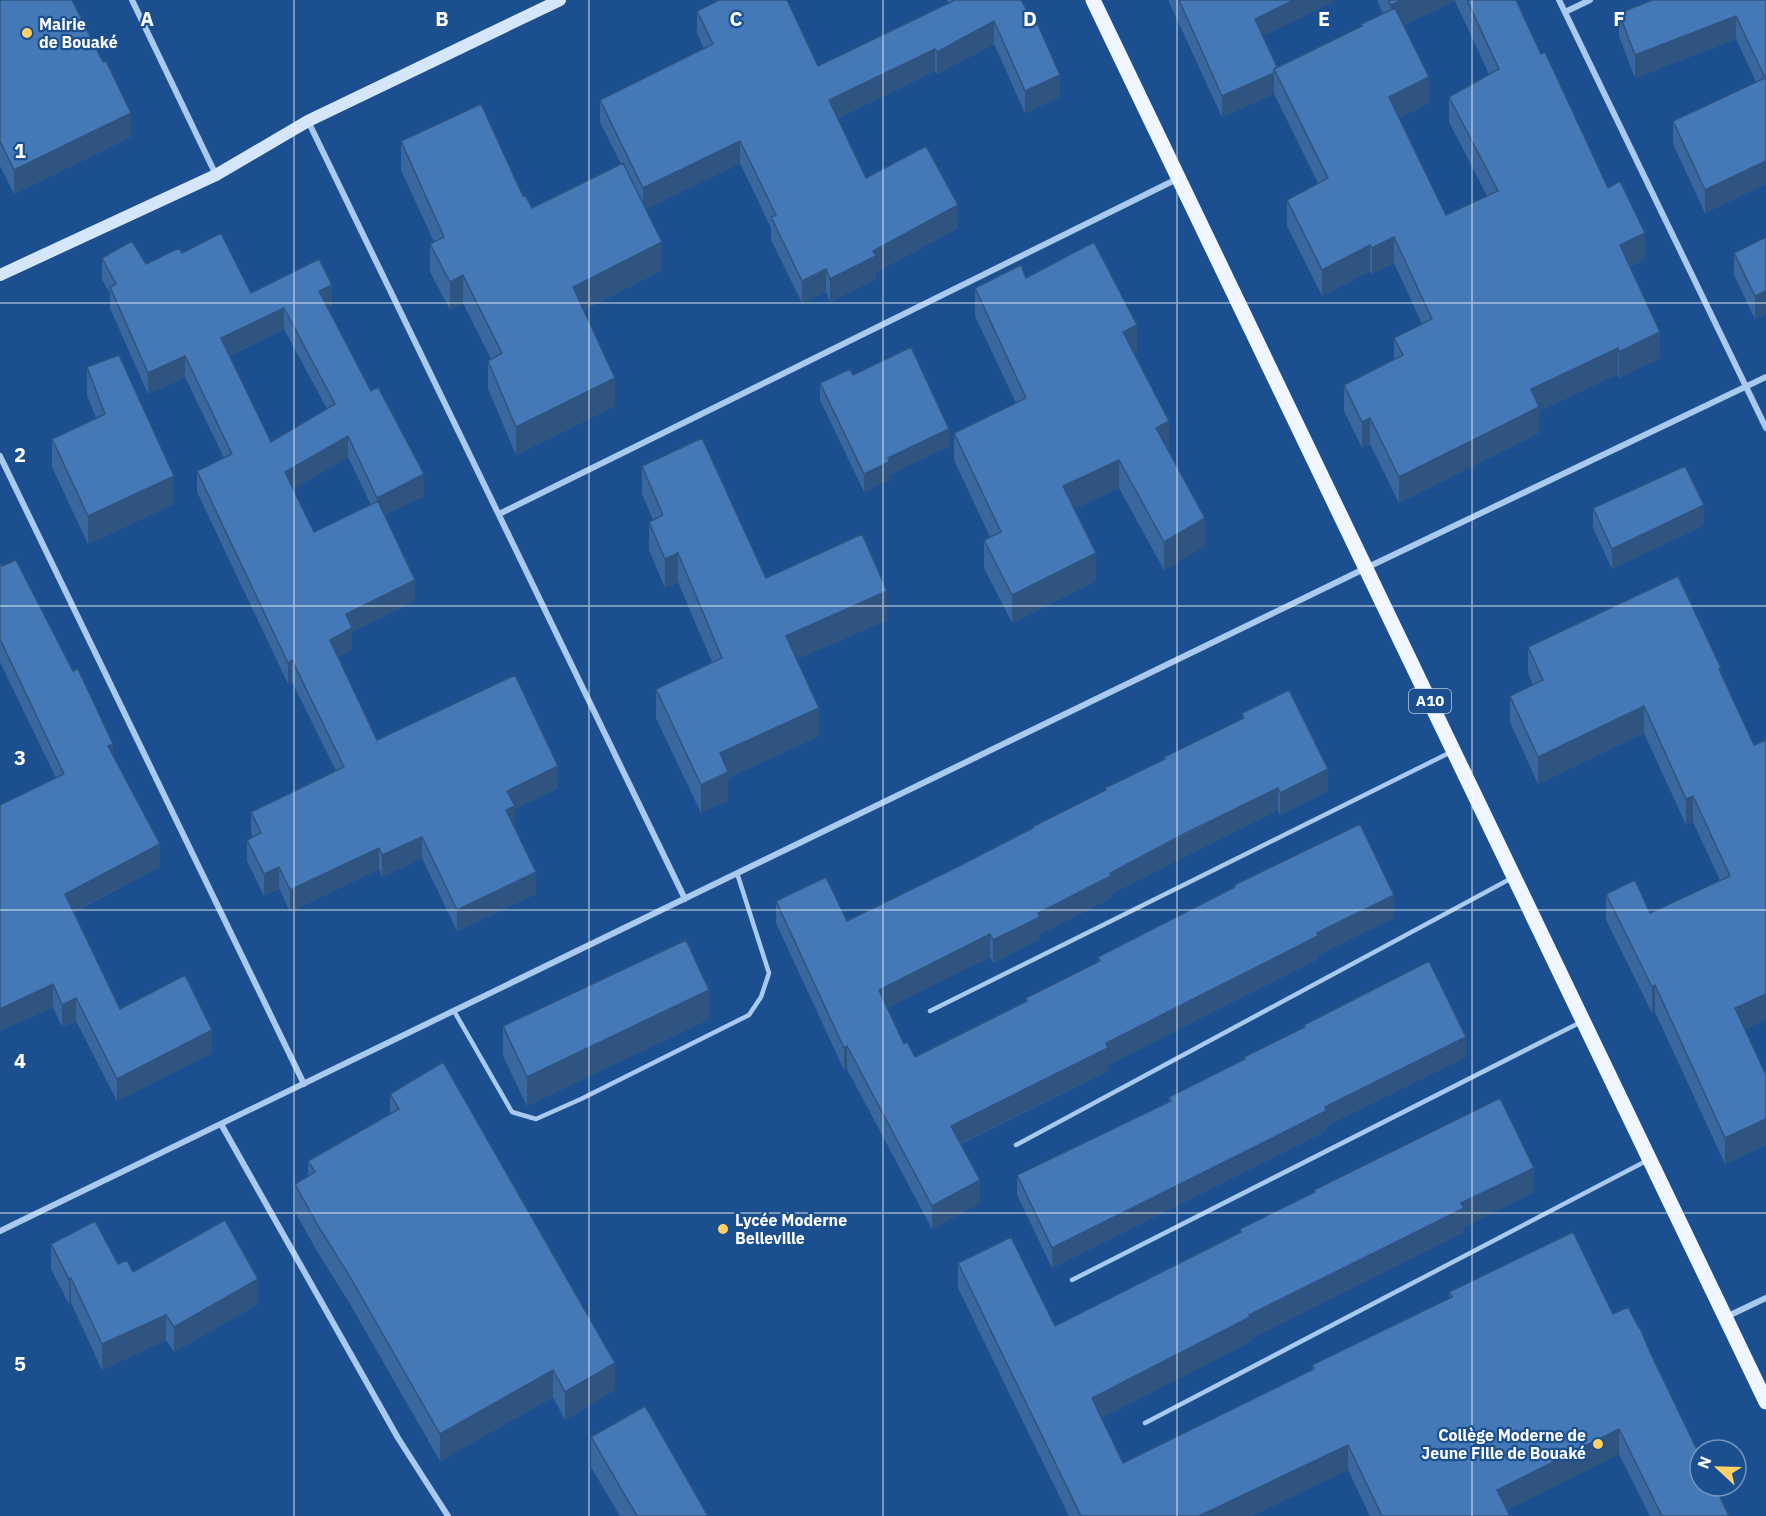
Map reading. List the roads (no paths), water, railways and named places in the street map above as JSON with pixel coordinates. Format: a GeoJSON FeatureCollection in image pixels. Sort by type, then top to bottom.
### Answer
{"type":"FeatureCollection","features":[{"type":"Feature","properties":{"kind":"main road","name":"A10"},"geometry":{"type":"LineString","coordinates":[[1093,0],[1766,1402]]}},
{"type":"Feature","properties":{"kind":"street"},"geometry":{"type":"LineString","coordinates":[[132,0],[216,174]]}},
{"type":"Feature","properties":{"kind":"street"},"geometry":{"type":"LineString","coordinates":[[0,275],[216,174],[308,122],[560,0]]}},
{"type":"Feature","properties":{"kind":"street"},"geometry":{"type":"LineString","coordinates":[[1559,0],[1766,428]]}},
{"type":"Feature","properties":{"kind":"street"},"geometry":{"type":"LineString","coordinates":[[1565,12],[1590,0]]}},
{"type":"Feature","properties":{"kind":"street"},"geometry":{"type":"LineString","coordinates":[[308,122],[685,899]]}},
{"type":"Feature","properties":{"kind":"street"},"geometry":{"type":"LineString","coordinates":[[499,514],[1180,178]]}},
{"type":"Feature","properties":{"kind":"street"},"geometry":{"type":"LineString","coordinates":[[0,1231],[1366,568],[1766,377]]}},
{"type":"Feature","properties":{"kind":"street"},"geometry":{"type":"LineString","coordinates":[[0,456],[304,1084]]}},
{"type":"Feature","properties":{"kind":"street"},"geometry":{"type":"LineString","coordinates":[[221,1124],[398,1438],[448,1516]]}},
{"type":"Feature","properties":{"kind":"street"},"geometry":{"type":"LineString","coordinates":[[1726,1318],[1766,1298]]}},
{"type":"Feature","properties":{"kind":"lane"},"geometry":{"type":"LineString","coordinates":[[930,1011],[1454,751]]}},
{"type":"Feature","properties":{"kind":"lane"},"geometry":{"type":"LineString","coordinates":[[454,1011],[512,1112],[536,1119],[581,1099],[749,1015],[761,998],[769,973],[737,873]]}},
{"type":"Feature","properties":{"kind":"lane"},"geometry":{"type":"LineString","coordinates":[[1016,1145],[1514,877]]}},
{"type":"Feature","properties":{"kind":"lane"},"geometry":{"type":"LineString","coordinates":[[1072,1280],[1584,1021]]}},
{"type":"Feature","properties":{"kind":"lane"},"geometry":{"type":"LineString","coordinates":[[1145,1423],[1650,1159]]}},
{"type":"Feature","properties":{"kind":"place","name":"Mairie de Bouaké"},"geometry":{"type":"Point","coordinates":[27,33]}},
{"type":"Feature","properties":{"kind":"place","name":"Lycée Moderne Belleville"},"geometry":{"type":"Point","coordinates":[723,1229]}},
{"type":"Feature","properties":{"kind":"place","name":"Collège Moderne de Jeune Fille de Bouaké"},"geometry":{"type":"Point","coordinates":[1598,1444]}}]}
